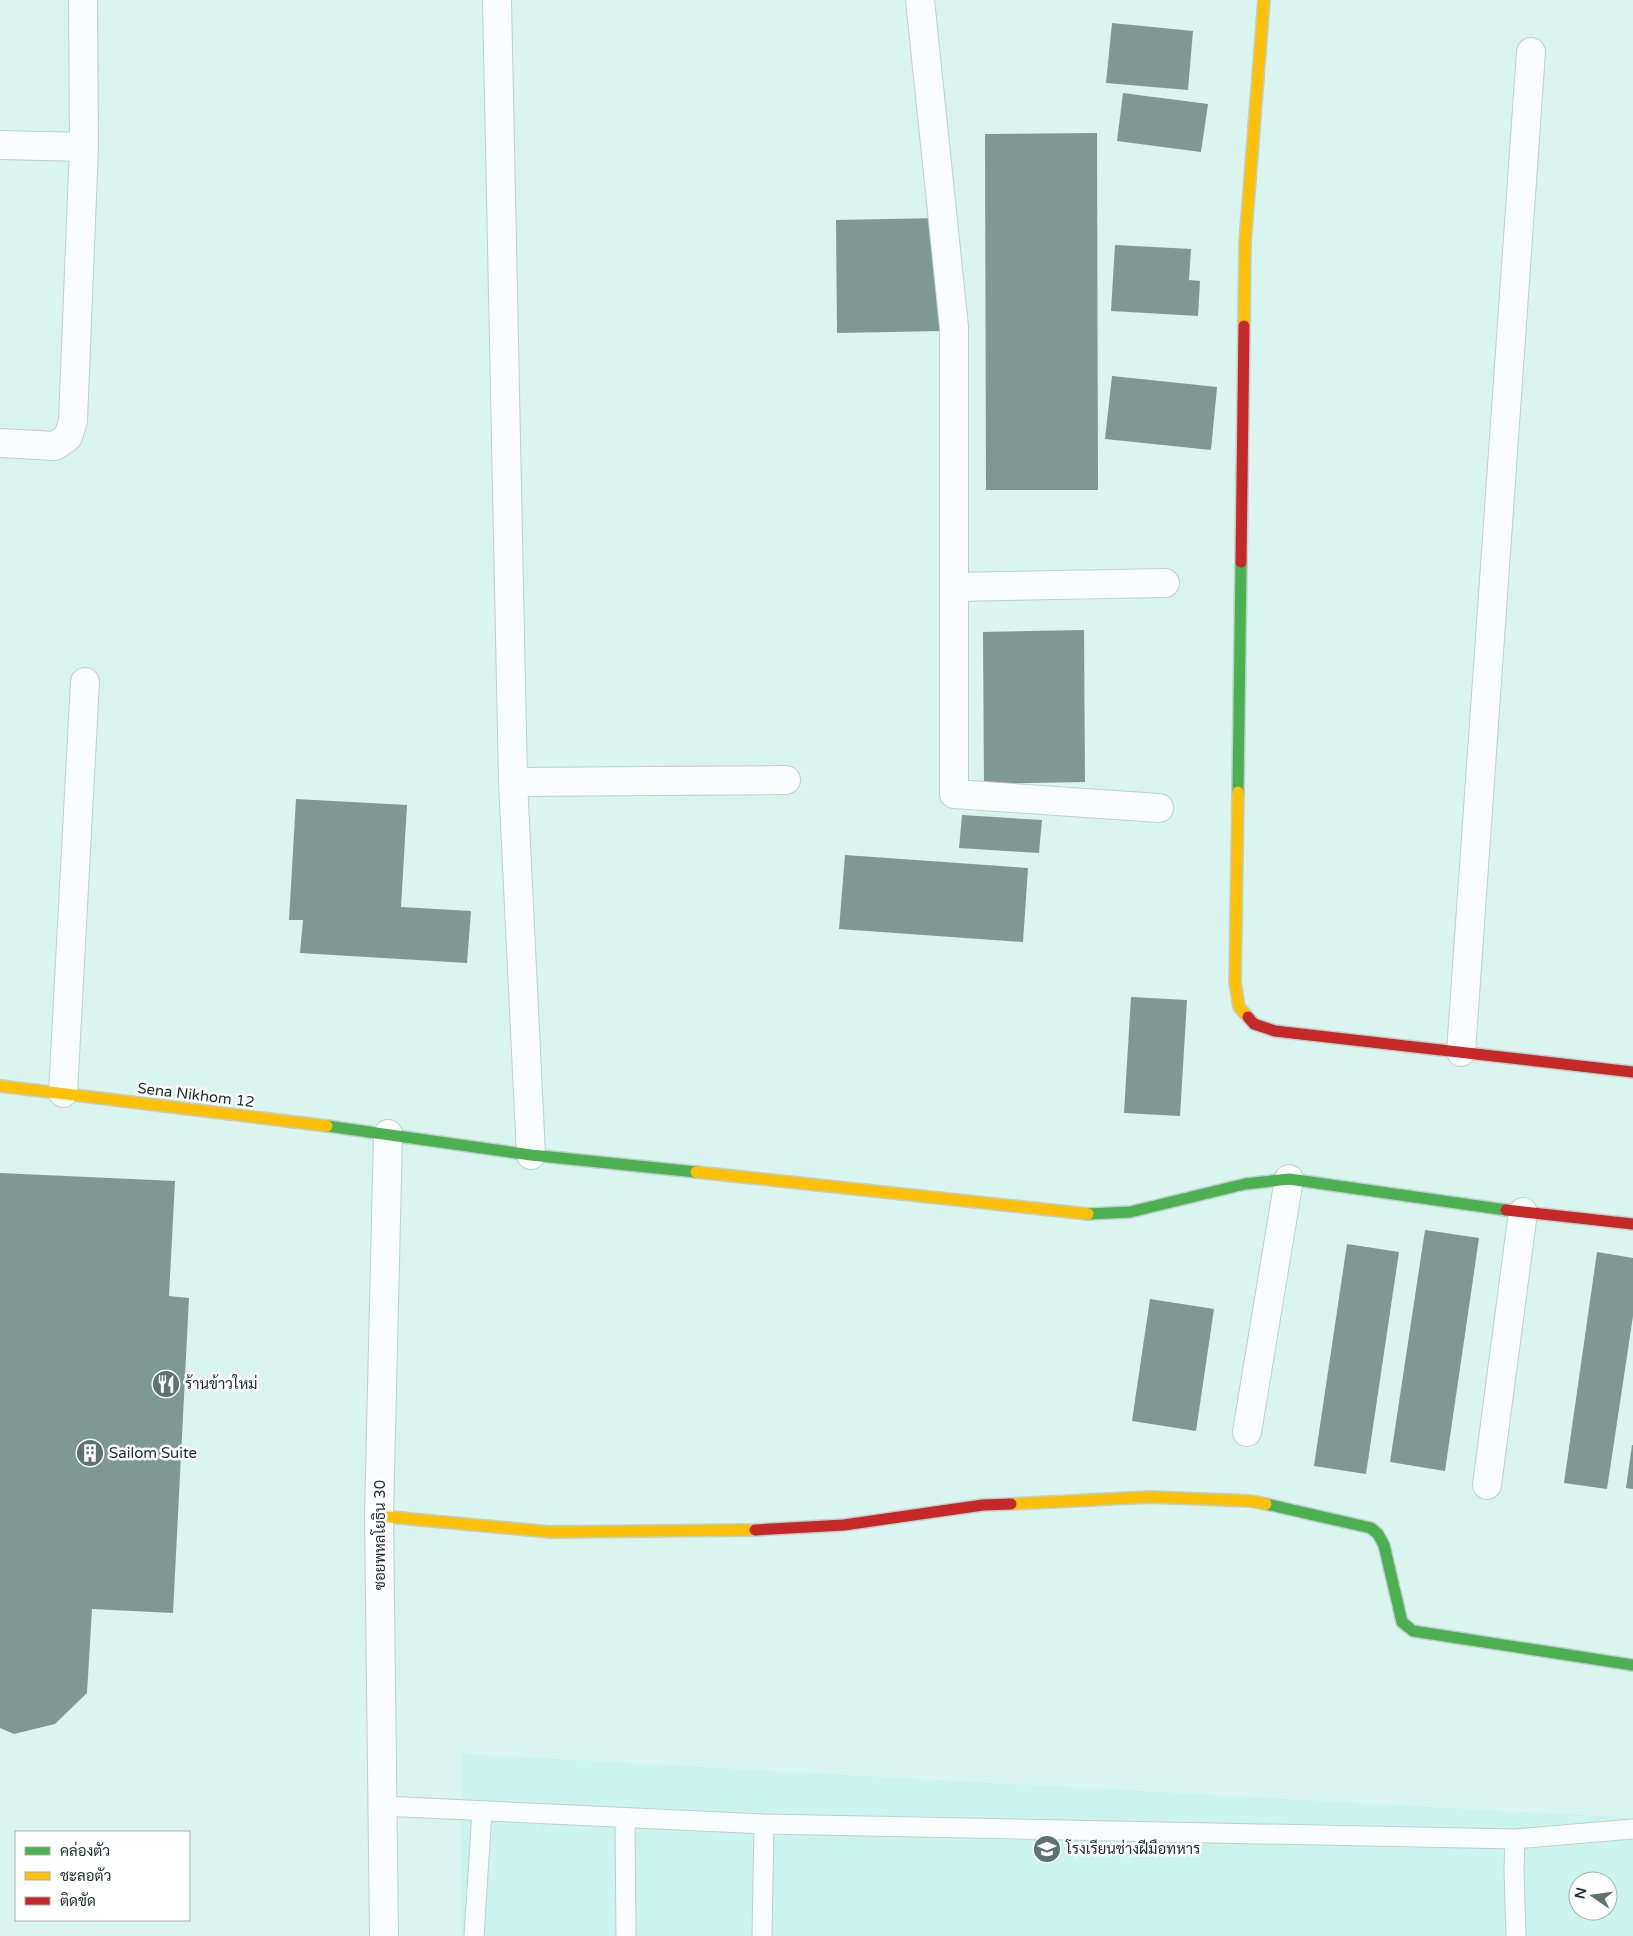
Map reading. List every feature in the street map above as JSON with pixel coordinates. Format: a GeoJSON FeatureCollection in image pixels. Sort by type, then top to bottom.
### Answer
{"type":"FeatureCollection","features":[{"type":"Feature","properties":{"kind":"street"},"geometry":{"type":"LineString","coordinates":[[0,443],[55,446],[68,438],[73,421],[84,147],[83,0]]}},
{"type":"Feature","properties":{"kind":"street"},"geometry":{"type":"LineString","coordinates":[[497,0],[513,782],[530,1155]]}},
{"type":"Feature","properties":{"kind":"street"},"geometry":{"type":"LineString","coordinates":[[920,0],[954,326],[954,794],[1159,808]]}},
{"type":"Feature","properties":{"kind":"street"},"geometry":{"type":"LineString","coordinates":[[1264,0],[1245,243],[1235,982],[1239,1007],[1254,1024],[1275,1031],[1633,1072]]}},
{"type":"Feature","properties":{"kind":"street"},"geometry":{"type":"LineString","coordinates":[[1461,1052],[1531,52]]}},
{"type":"Feature","properties":{"kind":"street"},"geometry":{"type":"LineString","coordinates":[[0,145],[84,147]]}},
{"type":"Feature","properties":{"kind":"street"},"geometry":{"type":"LineString","coordinates":[[954,587],[1165,583]]}},
{"type":"Feature","properties":{"kind":"street"},"geometry":{"type":"LineString","coordinates":[[63,1093],[85,682]]}},
{"type":"Feature","properties":{"kind":"street"},"geometry":{"type":"LineString","coordinates":[[513,782],[786,780]]}},
{"type":"Feature","properties":{"kind":"street","name":"Sena Nikhom 12"},"geometry":{"type":"LineString","coordinates":[[0,1086],[388,1134],[530,1155],[1090,1214],[1130,1212],[1245,1184],[1289,1179],[1523,1212],[1633,1224]]}},
{"type":"Feature","properties":{"kind":"street","name":"ซอยพหลโยธิน 30"},"geometry":{"type":"LineString","coordinates":[[384,1936],[379,1516],[388,1134]]}},
{"type":"Feature","properties":{"kind":"street"},"geometry":{"type":"LineString","coordinates":[[1247,1432],[1289,1179]]}},
{"type":"Feature","properties":{"kind":"street"},"geometry":{"type":"LineString","coordinates":[[1487,1485],[1523,1212]]}},
{"type":"Feature","properties":{"kind":"street"},"geometry":{"type":"LineString","coordinates":[[379,1516],[550,1532],[722,1531],[844,1525],[983,1505],[1150,1496],[1250,1501],[1371,1528],[1378,1534],[1384,1545],[1402,1622],[1413,1631],[1633,1665]]}},
{"type":"Feature","properties":{"kind":"lane"},"geometry":{"type":"LineString","coordinates":[[383,1806],[764,1824],[1515,1839],[1633,1829]]}},
{"type":"Feature","properties":{"kind":"lane"},"geometry":{"type":"LineString","coordinates":[[474,1936],[482,1811]]}},
{"type":"Feature","properties":{"kind":"lane"},"geometry":{"type":"LineString","coordinates":[[625,1818],[626,1936]]}},
{"type":"Feature","properties":{"kind":"lane"},"geometry":{"type":"LineString","coordinates":[[762,1936],[764,1824]]}},
{"type":"Feature","properties":{"kind":"lane"},"geometry":{"type":"LineString","coordinates":[[1515,1839],[1516,1936]]}},
{"type":"Feature","properties":{"kind":"shaded area","name":"โรงเรียนช่างฝีมือทหาร"},"geometry":{"type":"Polygon","coordinates":[[[462,1754],[1633,1818],[1633,1936],[461,1936],[462,1754]]]}},
{"type":"Feature","properties":{"kind":"building"},"geometry":{"type":"Polygon","coordinates":[[[1112,23],[1193,31],[1188,90],[1106,83],[1112,23]]]}},
{"type":"Feature","properties":{"kind":"building"},"geometry":{"type":"Polygon","coordinates":[[[1123,93],[1208,104],[1201,152],[1117,141],[1123,93]]]}},
{"type":"Feature","properties":{"kind":"building"},"geometry":{"type":"Polygon","coordinates":[[[1097,133],[1098,490],[986,490],[985,134],[1097,133]]]}},
{"type":"Feature","properties":{"kind":"building"},"geometry":{"type":"Polygon","coordinates":[[[940,218],[942,331],[837,333],[836,220],[940,218]]]}},
{"type":"Feature","properties":{"kind":"building"},"geometry":{"type":"Polygon","coordinates":[[[1115,245],[1191,249],[1189,280],[1200,281],[1198,316],[1111,311],[1115,245]]]}},
{"type":"Feature","properties":{"kind":"building"},"geometry":{"type":"Polygon","coordinates":[[[1112,376],[1217,387],[1211,450],[1105,439],[1112,376]]]}},
{"type":"Feature","properties":{"kind":"building"},"geometry":{"type":"Polygon","coordinates":[[[1084,630],[1085,782],[984,784],[983,632],[1084,630]]]}},
{"type":"Feature","properties":{"kind":"building"},"geometry":{"type":"Polygon","coordinates":[[[296,799],[407,805],[401,907],[471,911],[467,963],[300,953],[303,920],[289,920],[296,799]]]}},
{"type":"Feature","properties":{"kind":"building"},"geometry":{"type":"Polygon","coordinates":[[[962,815],[1042,820],[1039,853],[959,848],[962,815]]]}},
{"type":"Feature","properties":{"kind":"building"},"geometry":{"type":"Polygon","coordinates":[[[845,855],[1028,868],[1023,942],[839,929],[845,855]]]}},
{"type":"Feature","properties":{"kind":"building"},"geometry":{"type":"Polygon","coordinates":[[[1131,997],[1187,1000],[1180,1116],[1124,1113],[1131,997]]]}},
{"type":"Feature","properties":{"kind":"building","name":"Sailom Suite"},"geometry":{"type":"Polygon","coordinates":[[[0,1173],[175,1181],[169,1296],[189,1298],[173,1613],[92,1609],[87,1693],[55,1724],[14,1734],[0,1728],[0,1173]]]}},
{"type":"Feature","properties":{"kind":"building"},"geometry":{"type":"Polygon","coordinates":[[[1425,1230],[1479,1238],[1445,1471],[1390,1462],[1425,1230]]]}},
{"type":"Feature","properties":{"kind":"building"},"geometry":{"type":"Polygon","coordinates":[[[1347,1244],[1399,1252],[1366,1474],[1314,1466],[1347,1244]]]}},
{"type":"Feature","properties":{"kind":"building"},"geometry":{"type":"Polygon","coordinates":[[[1597,1252],[1633,1258],[1633,1316],[1607,1489],[1564,1483],[1597,1252]]]}},
{"type":"Feature","properties":{"kind":"building"},"geometry":{"type":"Polygon","coordinates":[[[1150,1299],[1214,1309],[1196,1431],[1132,1421],[1150,1299]]]}},
{"type":"Feature","properties":{"kind":"building"},"geometry":{"type":"Polygon","coordinates":[[[1633,1445],[1633,1489],[1626,1488],[1633,1445]]]}},
{"type":"Feature","properties":{"kind":"traffic: fast"},"geometry":{"type":"LineString","coordinates":[[1238,792],[1241,562]]}},
{"type":"Feature","properties":{"kind":"traffic: fast"},"geometry":{"type":"LineString","coordinates":[[327,1126],[531,1155],[696,1172]]}},
{"type":"Feature","properties":{"kind":"traffic: fast"},"geometry":{"type":"LineString","coordinates":[[1088,1214],[1130,1212],[1245,1184],[1289,1179],[1506,1210]]}},
{"type":"Feature","properties":{"kind":"traffic: fast"},"geometry":{"type":"LineString","coordinates":[[1266,1504],[1371,1528],[1378,1534],[1384,1545],[1402,1622],[1413,1631],[1633,1665]]}},
{"type":"Feature","properties":{"kind":"traffic: slow"},"geometry":{"type":"LineString","coordinates":[[1244,326],[1245,243],[1264,0]]}},
{"type":"Feature","properties":{"kind":"traffic: slow"},"geometry":{"type":"LineString","coordinates":[[1238,792],[1235,982],[1239,1007],[1248,1017]]}},
{"type":"Feature","properties":{"kind":"traffic: slow"},"geometry":{"type":"LineString","coordinates":[[0,1086],[327,1126]]}},
{"type":"Feature","properties":{"kind":"traffic: slow"},"geometry":{"type":"LineString","coordinates":[[696,1172],[1088,1214]]}},
{"type":"Feature","properties":{"kind":"traffic: slow"},"geometry":{"type":"LineString","coordinates":[[1011,1504],[1150,1497],[1251,1501],[1266,1504]]}},
{"type":"Feature","properties":{"kind":"traffic: slow"},"geometry":{"type":"LineString","coordinates":[[379,1516],[550,1532],[755,1530]]}},
{"type":"Feature","properties":{"kind":"traffic: jam"},"geometry":{"type":"LineString","coordinates":[[1241,562],[1244,326]]}},
{"type":"Feature","properties":{"kind":"traffic: jam"},"geometry":{"type":"LineString","coordinates":[[1248,1017],[1254,1024],[1275,1031],[1633,1072]]}},
{"type":"Feature","properties":{"kind":"traffic: jam"},"geometry":{"type":"LineString","coordinates":[[1506,1210],[1633,1224]]}},
{"type":"Feature","properties":{"kind":"traffic: jam"},"geometry":{"type":"LineString","coordinates":[[755,1530],[844,1525],[983,1505],[1011,1504]]}},
{"type":"Feature","properties":{"kind":"place","name":"ร้านข้าวใหม่"},"geometry":{"type":"Point","coordinates":[166,1384]}},
{"type":"Feature","properties":{"kind":"place","name":"Sailom Suite"},"geometry":{"type":"Point","coordinates":[90,1453]}},
{"type":"Feature","properties":{"kind":"place","name":"โรงเรียนช่างฝีมือทหาร"},"geometry":{"type":"Point","coordinates":[1047,1849]}}]}
